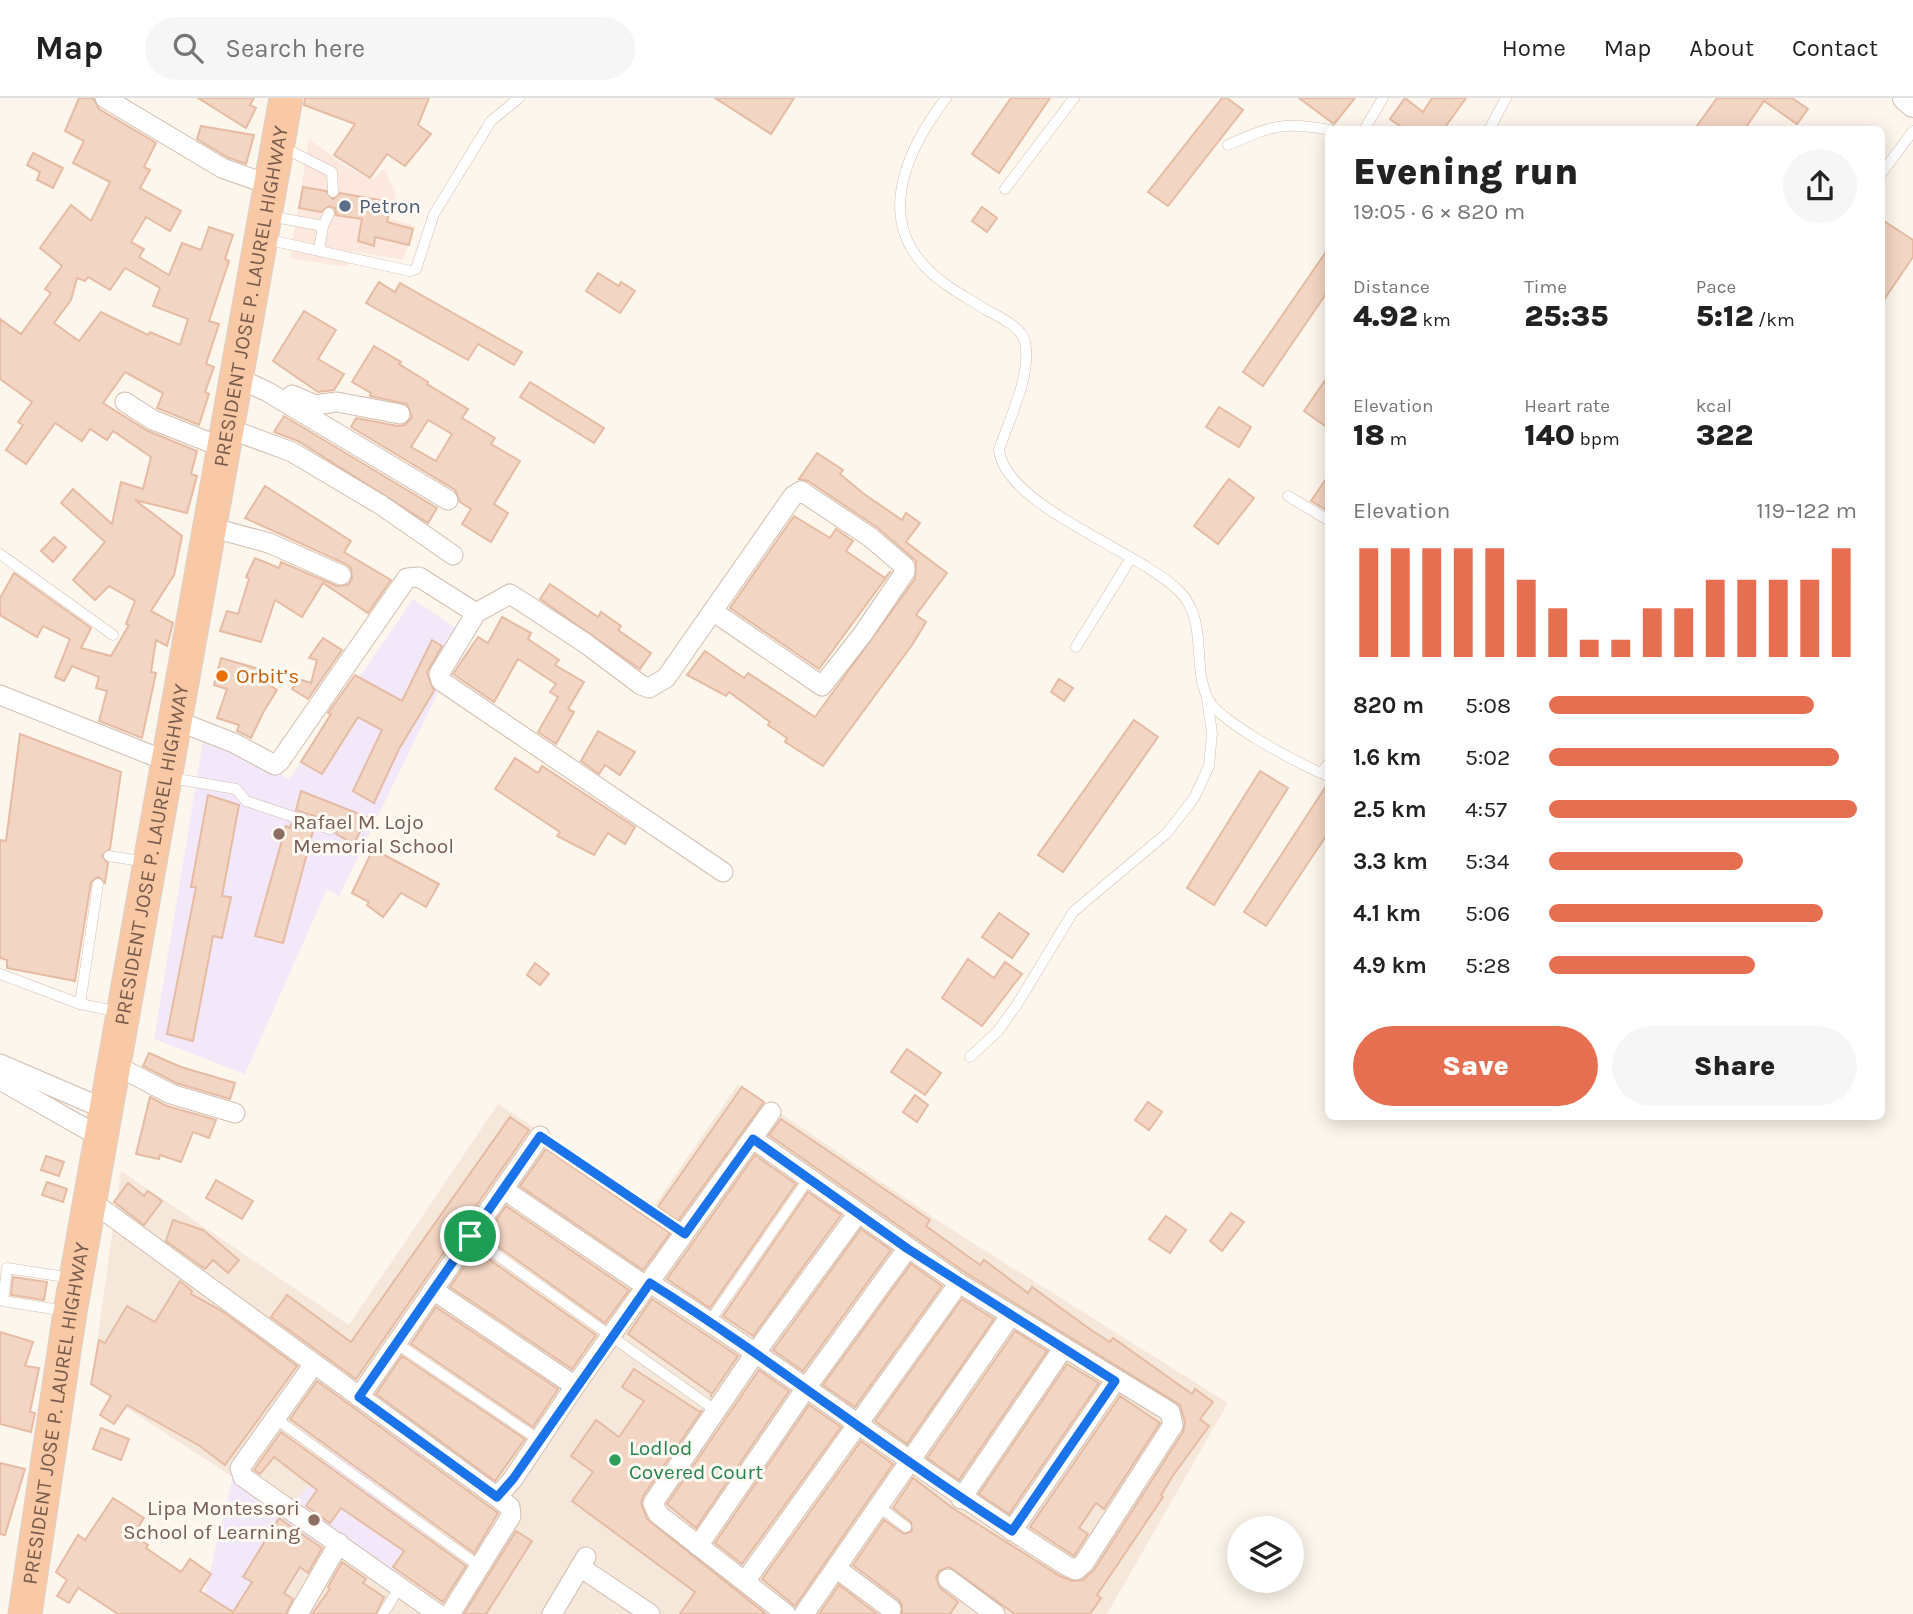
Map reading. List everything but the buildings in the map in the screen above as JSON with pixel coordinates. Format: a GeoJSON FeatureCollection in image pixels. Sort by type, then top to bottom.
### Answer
{"type":"FeatureCollection","features":[{"type":"Feature","properties":{"kind":"highway","name":"PRESIDENT JOSE P. LAUREL HIGHWAY"},"geometry":{"type":"LineString","coordinates":[[25,1614],[70,1312],[286,98]]}},
{"type":"Feature","properties":{"kind":"street"},"geometry":{"type":"LineString","coordinates":[[105,98],[222,168],[266,213]]}},
{"type":"Feature","properties":{"kind":"street"},"geometry":{"type":"LineString","coordinates":[[1905,98],[1913,105]]}},
{"type":"Feature","properties":{"kind":"street"},"geometry":{"type":"LineString","coordinates":[[237,371],[315,405],[337,402],[400,414]]}},
{"type":"Feature","properties":{"kind":"street"},"geometry":{"type":"LineString","coordinates":[[237,371],[448,500]]}},
{"type":"Feature","properties":{"kind":"street"},"geometry":{"type":"LineString","coordinates":[[125,402],[153,420],[292,452],[381,505],[453,555]]}},
{"type":"Feature","properties":{"kind":"street"},"geometry":{"type":"LineString","coordinates":[[714,612],[822,686],[862,635],[905,572],[905,567],[870,537],[808,492],[801,491],[793,496],[666,678],[649,688],[517,597],[505,595],[476,613],[439,674],[441,681],[723,872]]}},
{"type":"Feature","properties":{"kind":"street"},"geometry":{"type":"LineString","coordinates":[[210,527],[269,543],[341,575]]}},
{"type":"Feature","properties":{"kind":"street"},"geometry":{"type":"LineString","coordinates":[[175,720],[234,743],[275,765],[407,578],[419,577],[476,613]]}},
{"type":"Feature","properties":{"kind":"street"},"geometry":{"type":"LineString","coordinates":[[0,695],[168,769]]}},
{"type":"Feature","properties":{"kind":"street"},"geometry":{"type":"LineString","coordinates":[[0,1064],[104,1124]]}},
{"type":"Feature","properties":{"kind":"street"},"geometry":{"type":"LineString","coordinates":[[115,1065],[172,1094],[235,1113]]}},
{"type":"Feature","properties":{"kind":"street"},"geometry":{"type":"LineString","coordinates":[[0,1080],[104,1124]]}},
{"type":"Feature","properties":{"kind":"street"},"geometry":{"type":"LineString","coordinates":[[497,1497],[771,1112]]}},
{"type":"Feature","properties":{"kind":"street"},"geometry":{"type":"LineString","coordinates":[[359,1397],[540,1136]]}},
{"type":"Feature","properties":{"kind":"street"},"geometry":{"type":"LineString","coordinates":[[503,1189],[649,1285],[710,1321],[961,1499],[1076,1570],[1084,1563],[1172,1425],[1170,1412],[1115,1381],[1065,1347],[959,1283],[753,1139]]}},
{"type":"Feature","properties":{"kind":"street"},"geometry":{"type":"LineString","coordinates":[[91,1201],[510,1507],[511,1516],[450,1614]]}},
{"type":"Feature","properties":{"kind":"street"},"geometry":{"type":"LineString","coordinates":[[786,1614],[746,1580],[698,1546],[654,1509],[653,1503],[756,1352],[858,1213]]}},
{"type":"Feature","properties":{"kind":"street"},"geometry":{"type":"LineString","coordinates":[[698,1546],[806,1388],[908,1249]]}},
{"type":"Feature","properties":{"kind":"street"},"geometry":{"type":"LineString","coordinates":[[746,1580],[959,1283]]}},
{"type":"Feature","properties":{"kind":"street"},"geometry":{"type":"LineString","coordinates":[[433,1290],[575,1387]]}},
{"type":"Feature","properties":{"kind":"street"},"geometry":{"type":"LineString","coordinates":[[804,1614],[1011,1315]]}},
{"type":"Feature","properties":{"kind":"street"},"geometry":{"type":"LineString","coordinates":[[961,1499],[1065,1347]]}},
{"type":"Feature","properties":{"kind":"street"},"geometry":{"type":"LineString","coordinates":[[314,1364],[240,1468],[243,1477],[438,1614]]}},
{"type":"Feature","properties":{"kind":"street"},"geometry":{"type":"LineString","coordinates":[[1012,1531],[1115,1381]]}},
{"type":"Feature","properties":{"kind":"street"},"geometry":{"type":"LineString","coordinates":[[298,1614],[339,1544]]}},
{"type":"Feature","properties":{"kind":"street"},"geometry":{"type":"LineString","coordinates":[[552,1614],[583,1562],[650,1614]]}},
{"type":"Feature","properties":{"kind":"street"},"geometry":{"type":"LineString","coordinates":[[836,1567],[891,1609]]}},
{"type":"Feature","properties":{"kind":"street"},"geometry":{"type":"LineString","coordinates":[[948,1579],[983,1611]]}},
{"type":"Feature","properties":{"kind":"lane"},"geometry":{"type":"LineString","coordinates":[[266,213],[319,250],[411,271],[416,269],[434,214],[491,121],[519,98]]}},
{"type":"Feature","properties":{"kind":"lane"},"geometry":{"type":"LineString","coordinates":[[946,98],[930,120],[900,185],[898,209],[907,239],[920,261],[946,285],[1016,328],[1025,340],[1026,360],[999,450],[1000,463],[1027,494],[1131,558],[1179,591],[1193,608],[1212,733],[1209,766],[1194,798],[1167,833],[1073,912],[1018,1003],[998,1031],[970,1057]]}},
{"type":"Feature","properties":{"kind":"lane"},"geometry":{"type":"LineString","coordinates":[[1004,189],[1074,98]]}},
{"type":"Feature","properties":{"kind":"lane"},"geometry":{"type":"LineString","coordinates":[[1366,126],[1383,98]]}},
{"type":"Feature","properties":{"kind":"lane"},"geometry":{"type":"LineString","coordinates":[[1491,126],[1506,98]]}},
{"type":"Feature","properties":{"kind":"lane"},"geometry":{"type":"LineString","coordinates":[[1228,145],[1273,125],[1303,125],[1325,129]]}},
{"type":"Feature","properties":{"kind":"lane"},"geometry":{"type":"LineString","coordinates":[[1885,169],[1913,131]]}},
{"type":"Feature","properties":{"kind":"lane"},"geometry":{"type":"LineString","coordinates":[[278,145],[332,172],[333,192]]}},
{"type":"Feature","properties":{"kind":"lane"},"geometry":{"type":"LineString","coordinates":[[266,213],[323,226]]}},
{"type":"Feature","properties":{"kind":"lane"},"geometry":{"type":"LineString","coordinates":[[319,250],[323,226],[329,214]]}},
{"type":"Feature","properties":{"kind":"lane"},"geometry":{"type":"LineString","coordinates":[[1288,496],[1325,518]]}},
{"type":"Feature","properties":{"kind":"lane"},"geometry":{"type":"LineString","coordinates":[[0,554],[113,635]]}},
{"type":"Feature","properties":{"kind":"lane"},"geometry":{"type":"LineString","coordinates":[[1076,647],[1131,558]]}},
{"type":"Feature","properties":{"kind":"lane"},"geometry":{"type":"LineString","coordinates":[[1207,698],[1231,720],[1266,743],[1325,771]]}},
{"type":"Feature","properties":{"kind":"lane"},"geometry":{"type":"LineString","coordinates":[[168,769],[236,789],[246,801],[330,829]]}},
{"type":"Feature","properties":{"kind":"lane"},"geometry":{"type":"LineString","coordinates":[[109,856],[150,862]]}},
{"type":"Feature","properties":{"kind":"lane"},"geometry":{"type":"LineString","coordinates":[[80,1004],[98,884]]}},
{"type":"Feature","properties":{"kind":"lane"},"geometry":{"type":"LineString","coordinates":[[0,974],[80,1004],[124,1013]]}},
{"type":"Feature","properties":{"kind":"lane"},"geometry":{"type":"LineString","coordinates":[[540,1136],[685,1234]]}},
{"type":"Feature","properties":{"kind":"lane"},"geometry":{"type":"LineString","coordinates":[[710,1321],[809,1178]]}},
{"type":"Feature","properties":{"kind":"lane"},"geometry":{"type":"LineString","coordinates":[[470,1236],[715,1410]]}},
{"type":"Feature","properties":{"kind":"lane"},"geometry":{"type":"LineString","coordinates":[[70,1312],[3,1301],[7,1268],[76,1279]]}},
{"type":"Feature","properties":{"kind":"lane"},"geometry":{"type":"LineString","coordinates":[[396,1343],[539,1440]]}},
{"type":"Feature","properties":{"kind":"lane"},"geometry":{"type":"LineString","coordinates":[[275,1418],[479,1566]]}},
{"type":"Feature","properties":{"kind":"lane"},"geometry":{"type":"LineString","coordinates":[[878,1506],[906,1527]]}},
{"type":"Feature","properties":{"kind":"lane"},"geometry":{"type":"LineString","coordinates":[[383,1614],[400,1586]]}},
{"type":"Feature","properties":{"kind":"shaded area","name":"Petron"},"geometry":{"type":"Polygon","coordinates":[[[309,139],[344,165],[372,180],[384,169],[396,194],[388,218],[415,226],[403,260],[352,251],[347,267],[290,258],[309,139]]]}},
{"type":"Feature","properties":{"kind":"shaded area","name":"Rafael M. Lojo Memorial School"},"geometry":{"type":"Polygon","coordinates":[[[413,599],[466,635],[339,896],[327,889],[245,1074],[154,1039],[204,735],[251,753],[289,780],[413,599]]]}},
{"type":"Feature","properties":{"kind":"shaded area"},"geometry":{"type":"Polygon","coordinates":[[[738,1084],[946,1226],[1228,1403],[1107,1614],[200,1614],[233,1477],[91,1385],[121,1171],[349,1325],[498,1104],[654,1206],[738,1084]]]}},
{"type":"Feature","properties":{"kind":"shaded area","name":"Lipa Montessori School of Learning"},"geometry":{"type":"Polygon","coordinates":[[[393,1430],[428,1457],[391,1510],[431,1537],[401,1580],[328,1527],[272,1614],[200,1614],[233,1476],[286,1513],[351,1434],[375,1452],[393,1430]]]}},
{"type":"Feature","properties":{"kind":"place","name":"Petron"},"geometry":{"type":"Point","coordinates":[345,206]}},
{"type":"Feature","properties":{"kind":"place","name":"Orbit’s"},"geometry":{"type":"Point","coordinates":[222,676]}},
{"type":"Feature","properties":{"kind":"place","name":"Rafael M. Lojo Memorial School"},"geometry":{"type":"Point","coordinates":[279,834]}},
{"type":"Feature","properties":{"kind":"place","name":"Lodlod Covered Court"},"geometry":{"type":"Point","coordinates":[615,1460]}},
{"type":"Feature","properties":{"kind":"place","name":"Lipa Montessori School of Learning"},"geometry":{"type":"Point","coordinates":[314,1520]}},
{"type":"Feature","properties":{"kind":"route"},"geometry":{"type":"LineString","coordinates":[[540,1136],[685,1234],[753,1139],[908,1249],[1115,1381],[1012,1531],[961,1499],[756,1352],[650,1283],[513,1479],[497,1497],[359,1397],[470,1236],[540,1136]]}}]}
